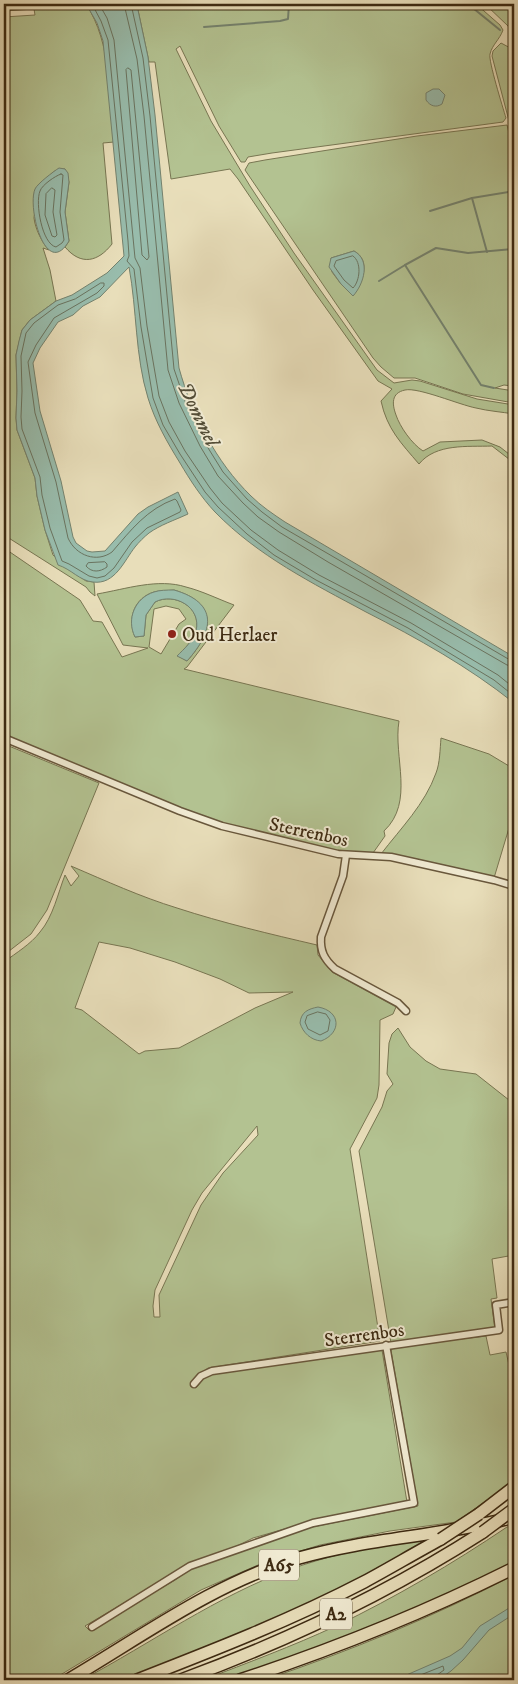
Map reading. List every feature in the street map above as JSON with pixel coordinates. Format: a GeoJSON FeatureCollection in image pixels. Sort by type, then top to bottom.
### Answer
{"type":"FeatureCollection","features":[{"type":"Feature","properties":{"kind":"highway","name":"A2"},"geometry":{"type":"LineString","coordinates":[[136,1680],[292,1617],[364,1582],[441,1539],[479,1514],[514,1487]]}},
{"type":"Feature","properties":{"kind":"highway","name":"A2"},"geometry":{"type":"LineString","coordinates":[[182,1680],[264,1647],[396,1584],[483,1532],[514,1509]]}},
{"type":"Feature","properties":{"kind":"highway","name":"A65"},"geometry":{"type":"LineString","coordinates":[[68,1680],[190,1605],[247,1577],[297,1559],[331,1550],[476,1526],[514,1517]]}},
{"type":"Feature","properties":{"kind":"highway"},"geometry":{"type":"LineString","coordinates":[[240,1680],[386,1627],[462,1594],[514,1568]]}},
{"type":"Feature","properties":{"kind":"street","name":"Sterrenbos"},"geometry":{"type":"LineString","coordinates":[[4,738],[186,814],[222,826],[346,855],[391,857],[514,886]]}},
{"type":"Feature","properties":{"kind":"street"},"geometry":{"type":"LineString","coordinates":[[346,855],[343,876],[321,937],[320,947],[323,955],[335,969],[398,1003],[406,1011]]}},
{"type":"Feature","properties":{"kind":"street","name":"Sterrenbos"},"geometry":{"type":"LineString","coordinates":[[194,1384],[201,1376],[212,1370],[499,1330],[496,1305],[514,1302]]}},
{"type":"Feature","properties":{"kind":"street"},"geometry":{"type":"LineString","coordinates":[[92,1627],[190,1566],[313,1523],[414,1503],[386,1345]]}},
{"type":"Feature","properties":{"kind":"green space"},"geometry":{"type":"Polygon","coordinates":[[[4,4],[86,4],[101,36],[108,71],[114,142],[103,143],[112,244],[101,255],[89,259],[77,257],[65,247],[69,241],[65,212],[69,182],[65,169],[57,170],[53,173],[43,189],[34,218],[39,235],[49,250],[43,248],[50,270],[56,301],[30,320],[22,330],[16,355],[17,430],[35,478],[37,496],[53,555],[67,568],[86,581],[94,582],[95,596],[86,587],[4,535],[4,17],[35,15],[34,9],[4,11],[4,4]]]}},
{"type":"Feature","properties":{"kind":"green space"},"geometry":{"type":"Polygon","coordinates":[[[135,4],[476,4],[500,25],[503,30],[491,51],[490,58],[506,118],[503,122],[272,153],[248,157],[245,162],[241,162],[219,126],[180,46],[176,49],[211,121],[250,186],[294,253],[377,370],[394,383],[412,380],[420,381],[477,399],[514,405],[514,414],[476,408],[419,391],[400,391],[395,396],[394,407],[400,425],[411,440],[423,451],[440,442],[482,440],[500,447],[514,458],[514,463],[492,446],[443,449],[426,457],[419,464],[406,449],[387,420],[381,401],[392,389],[378,381],[230,169],[171,179],[155,62],[149,62],[138,10],[135,4]]]}},
{"type":"Feature","properties":{"kind":"green space"},"geometry":{"type":"Polygon","coordinates":[[[485,4],[514,4],[514,35],[508,26],[485,4]]]}},
{"type":"Feature","properties":{"kind":"green space"},"geometry":{"type":"Polygon","coordinates":[[[501,43],[514,50],[514,140],[492,56],[493,51],[501,43]]]}},
{"type":"Feature","properties":{"kind":"green space"},"geometry":{"type":"Polygon","coordinates":[[[507,125],[514,153],[514,383],[512,386],[504,385],[495,388],[514,391],[514,403],[463,394],[415,378],[394,378],[381,367],[245,170],[249,163],[417,136],[507,125]],[[354,251],[331,258],[332,272],[353,296],[364,272],[363,260],[354,251]]]}},
{"type":"Feature","properties":{"kind":"green space"},"geometry":{"type":"Polygon","coordinates":[[[4,548],[80,600],[93,621],[102,622],[122,657],[148,648],[123,645],[97,594],[142,585],[164,584],[192,589],[234,605],[184,669],[399,721],[398,749],[401,793],[399,807],[384,831],[385,836],[373,853],[338,851],[209,821],[4,735],[4,548]],[[174,590],[154,592],[141,599],[132,616],[133,630],[135,637],[144,636],[146,615],[155,602],[162,599],[170,599],[178,600],[185,604],[191,608],[197,622],[193,637],[178,656],[187,661],[203,639],[207,619],[205,610],[198,602],[174,590]],[[166,606],[154,609],[149,647],[161,654],[179,624],[186,619],[179,609],[166,606]]]}},
{"type":"Feature","properties":{"kind":"green space"},"geometry":{"type":"Polygon","coordinates":[[[441,738],[489,754],[514,769],[514,828],[509,828],[494,878],[381,854],[426,795],[436,773],[440,756],[441,738]]]}},
{"type":"Feature","properties":{"kind":"green space"},"geometry":{"type":"Polygon","coordinates":[[[4,744],[99,783],[47,910],[31,934],[4,955],[4,744]]]}},
{"type":"Feature","properties":{"kind":"green space"},"geometry":{"type":"Polygon","coordinates":[[[71,866],[164,904],[229,923],[317,945],[318,955],[332,972],[396,1007],[393,1014],[380,1020],[377,1098],[350,1149],[380,1341],[208,1368],[196,1377],[190,1386],[196,1388],[205,1377],[212,1374],[382,1350],[407,1502],[302,1524],[253,1538],[229,1550],[189,1563],[85,1626],[89,1630],[175,1580],[192,1568],[292,1531],[418,1506],[391,1351],[393,1347],[486,1336],[490,1355],[506,1352],[509,1365],[514,1364],[514,1481],[456,1522],[390,1531],[320,1545],[265,1562],[201,1590],[52,1680],[4,1680],[4,962],[23,948],[45,926],[65,875],[71,886],[79,876],[71,866]],[[99,942],[75,1008],[82,1010],[139,1054],[145,1051],[179,1048],[255,1008],[293,992],[249,993],[220,979],[175,962],[130,948],[99,942]],[[257,1126],[202,1193],[192,1210],[155,1290],[154,1317],[160,1317],[159,1295],[201,1205],[223,1173],[258,1135],[257,1126]]]}},
{"type":"Feature","properties":{"kind":"green space"},"geometry":{"type":"Polygon","coordinates":[[[398,1028],[410,1047],[426,1061],[440,1069],[476,1074],[514,1104],[514,1255],[492,1259],[497,1298],[491,1299],[495,1328],[391,1343],[359,1151],[382,1107],[387,1091],[393,1084],[387,1074],[389,1043],[392,1034],[398,1028]]]}},
{"type":"Feature","properties":{"kind":"green space"},"geometry":{"type":"Polygon","coordinates":[[[514,1526],[514,1563],[424,1606],[295,1657],[227,1680],[203,1680],[336,1626],[423,1580],[507,1527],[514,1526]]]}},
{"type":"Feature","properties":{"kind":"green space"},"geometry":{"type":"Polygon","coordinates":[[[421,1541],[421,1545],[367,1576],[273,1620],[178,1659],[122,1680],[82,1680],[211,1606],[264,1580],[291,1569],[344,1553],[384,1545],[421,1541]]]}},
{"type":"Feature","properties":{"kind":"green space"},"geometry":{"type":"Polygon","coordinates":[[[514,1575],[514,1680],[264,1680],[391,1632],[453,1605],[514,1575]]]}},
{"type":"Feature","properties":{"kind":"water"},"geometry":{"type":"Polygon","coordinates":[[[86,4],[135,4],[138,10],[148,57],[155,115],[179,368],[198,420],[216,453],[238,483],[263,507],[276,516],[514,657],[514,703],[479,677],[442,654],[286,568],[249,542],[215,512],[200,494],[170,447],[151,407],[138,349],[129,267],[100,297],[83,306],[73,315],[58,322],[40,348],[33,363],[40,411],[61,481],[73,537],[76,543],[87,551],[105,551],[138,514],[178,492],[188,514],[149,533],[135,547],[118,571],[107,580],[101,582],[88,581],[58,565],[45,530],[35,478],[17,430],[16,355],[22,330],[30,320],[56,301],[72,295],[107,273],[124,256],[103,41],[97,23],[86,4]]]}},
{"type":"Feature","properties":{"kind":"water"},"geometry":{"type":"Polygon","coordinates":[[[433,89],[439,89],[445,95],[442,104],[438,106],[429,104],[426,100],[426,93],[433,89]]]}},
{"type":"Feature","properties":{"kind":"water"},"geometry":{"type":"Polygon","coordinates":[[[59,168],[65,169],[68,173],[69,182],[65,212],[69,241],[61,251],[53,252],[46,247],[40,237],[36,224],[33,198],[36,187],[59,168]]]}},
{"type":"Feature","properties":{"kind":"water"},"geometry":{"type":"Polygon","coordinates":[[[354,251],[363,260],[364,272],[363,279],[353,296],[341,284],[329,267],[331,258],[354,251]]]}},
{"type":"Feature","properties":{"kind":"water"},"geometry":{"type":"Polygon","coordinates":[[[174,590],[199,602],[205,610],[207,619],[207,629],[203,639],[187,661],[177,656],[193,638],[197,622],[191,609],[178,600],[162,599],[155,602],[146,615],[144,636],[135,637],[132,630],[132,616],[137,604],[142,599],[156,591],[174,590]]]}},
{"type":"Feature","properties":{"kind":"water"},"geometry":{"type":"Polygon","coordinates":[[[318,1007],[326,1009],[331,1013],[335,1017],[336,1022],[333,1033],[321,1041],[308,1035],[300,1023],[302,1016],[306,1012],[318,1007]]]}},
{"type":"Feature","properties":{"kind":"water"},"geometry":{"type":"Polygon","coordinates":[[[514,1605],[514,1614],[489,1630],[463,1660],[438,1680],[395,1680],[450,1656],[462,1648],[480,1626],[514,1605]]]}},
{"type":"Feature","properties":{"kind":"waterway"},"geometry":{"type":"LineString","coordinates":[[204,27],[288,19],[289,4]]}},
{"type":"Feature","properties":{"kind":"waterway"},"geometry":{"type":"LineString","coordinates":[[468,4],[500,30]]}},
{"type":"Feature","properties":{"kind":"waterway"},"geometry":{"type":"LineString","coordinates":[[487,252],[472,198],[514,191]]}},
{"type":"Feature","properties":{"kind":"waterway"},"geometry":{"type":"LineString","coordinates":[[430,211],[472,198]]}},
{"type":"Feature","properties":{"kind":"waterway"},"geometry":{"type":"LineString","coordinates":[[494,388],[481,385],[405,265],[436,248],[468,253],[514,249]]}},
{"type":"Feature","properties":{"kind":"waterway"},"geometry":{"type":"LineString","coordinates":[[379,281],[405,265]]}},
{"type":"Feature","properties":{"kind":"place","name":"Oud Herlaer"},"geometry":{"type":"Point","coordinates":[172,634]}},
{"type":"Feature","properties":{"kind":"water label","name":"Dommel"},"geometry":{"type":"Point","coordinates":[199,414]}}]}
